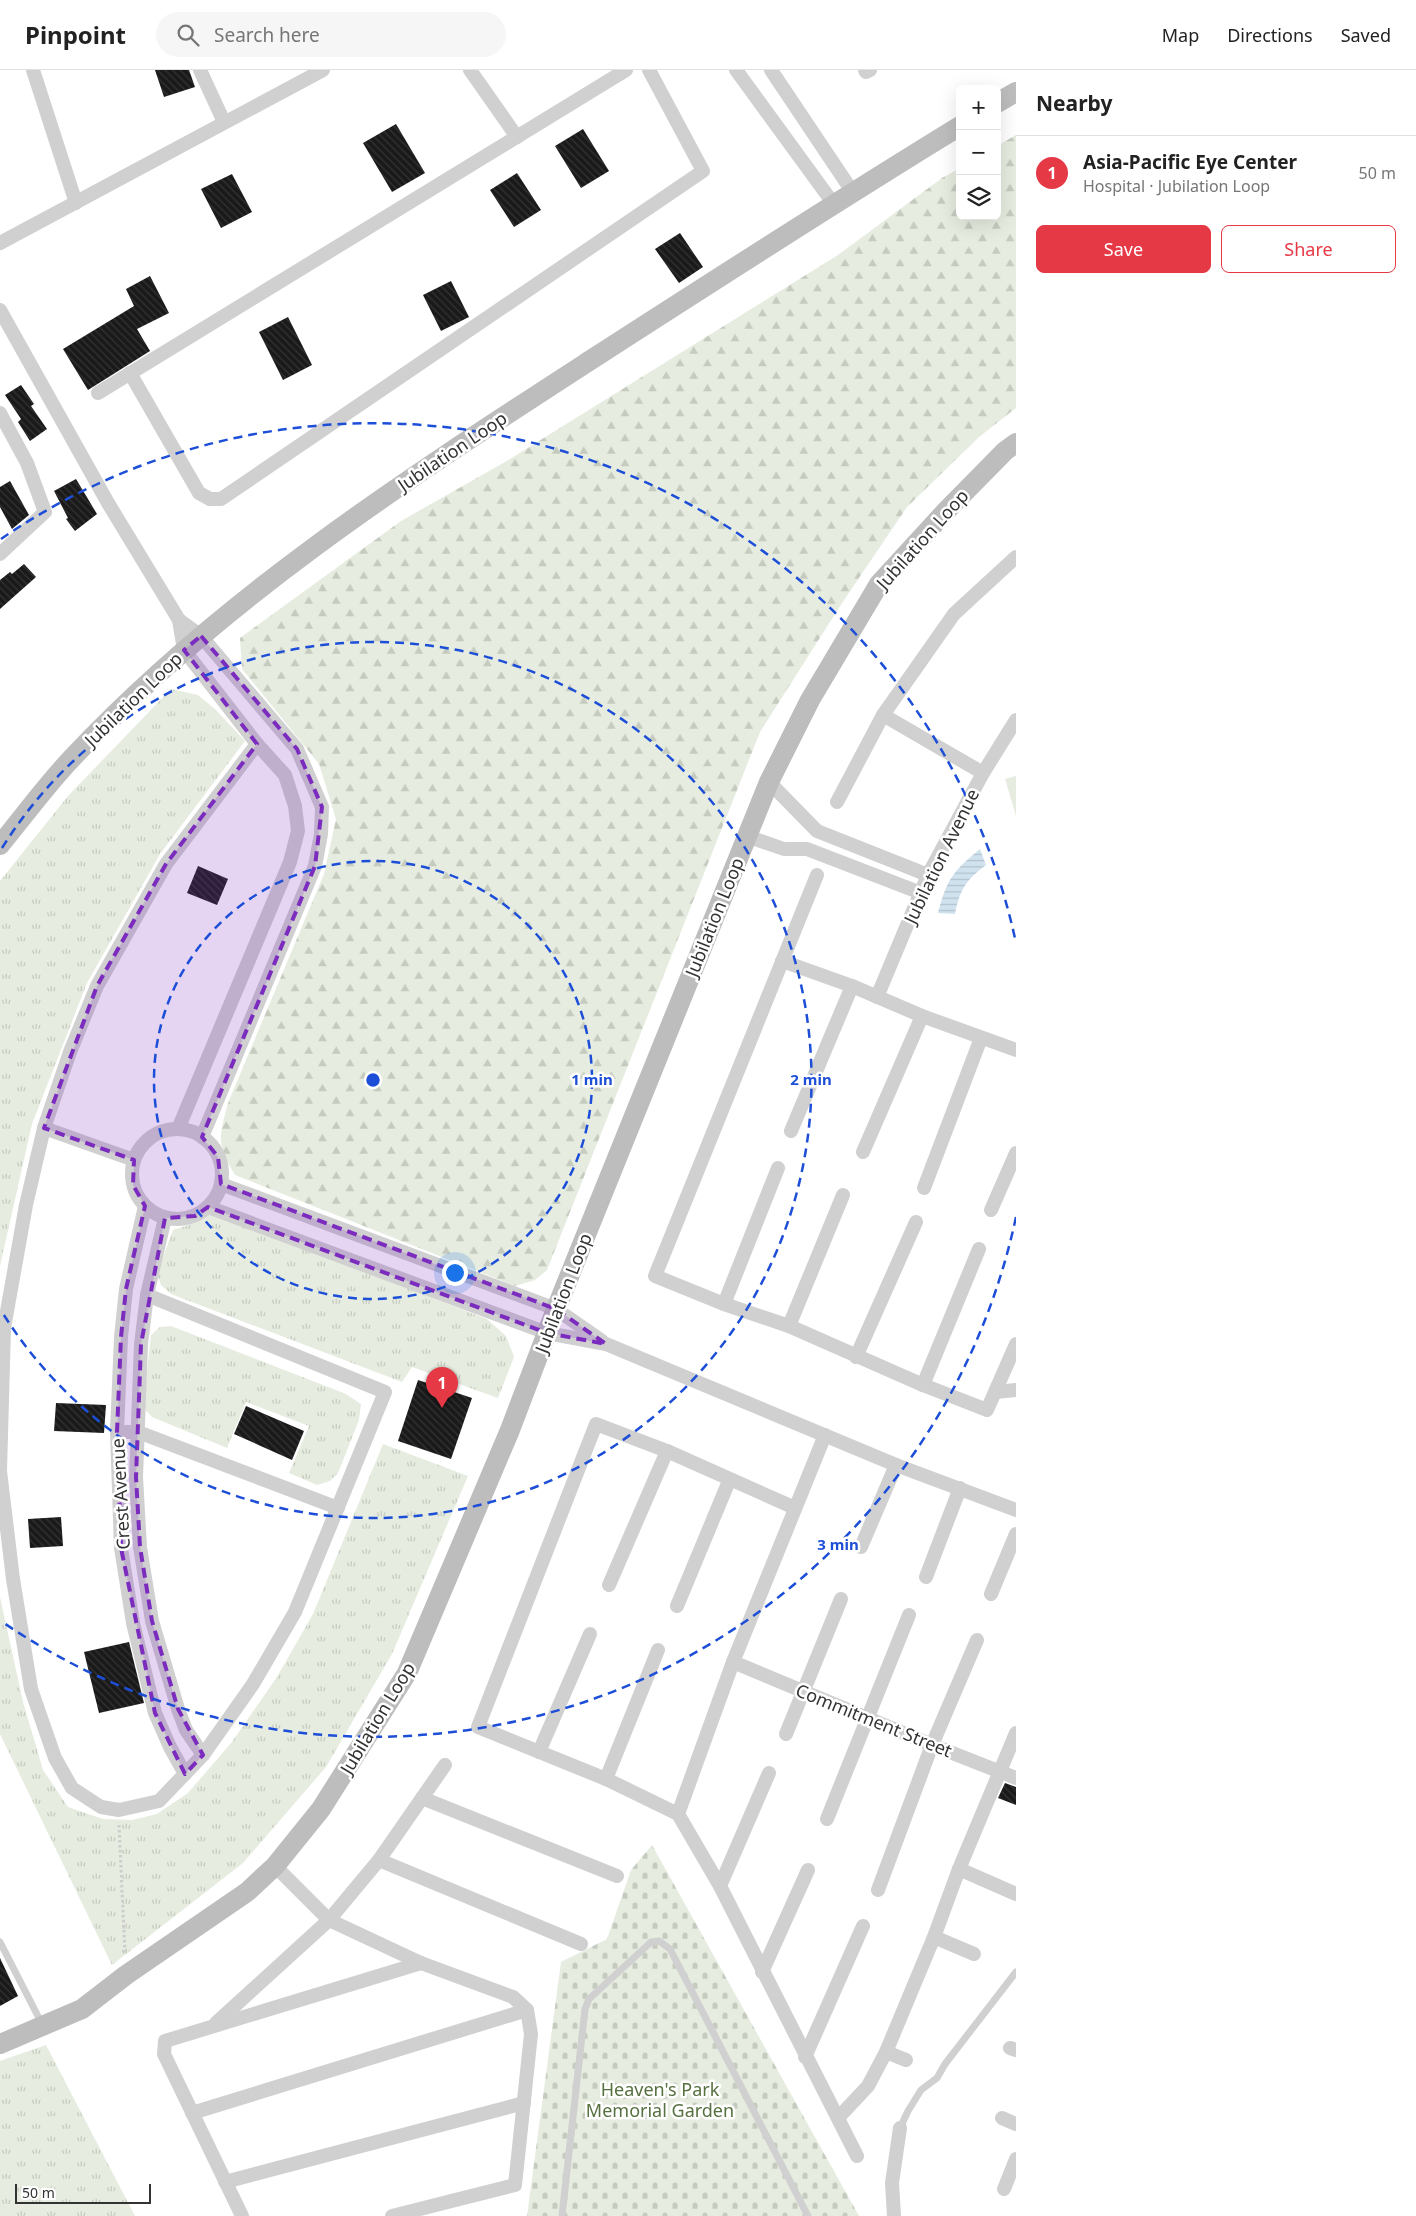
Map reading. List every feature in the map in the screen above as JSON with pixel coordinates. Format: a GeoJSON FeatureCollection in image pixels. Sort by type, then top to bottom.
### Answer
{"type":"FeatureCollection","features":[{"type":"Feature","properties":{"kind":"main road"},"geometry":{"type":"LineString","coordinates":[[1001,101],[1016,92]]}},
{"type":"Feature","properties":{"kind":"main road","name":"Jubilation Loop"},"geometry":{"type":"LineString","coordinates":[[0,846],[73,757],[184,650],[352,519],[439,458],[833,203],[956,128]]}},
{"type":"Feature","properties":{"kind":"main road","name":"Jubilation Loop"},"geometry":{"type":"LineString","coordinates":[[0,2044],[82,2009],[126,1974],[247,1892],[275,1866],[321,1809],[407,1673],[510,1430],[556,1309],[746,836],[769,782],[810,700],[879,584],[945,512],[1005,451],[1016,443]]}},
{"type":"Feature","properties":{"kind":"street"},"geometry":{"type":"LineString","coordinates":[[33,70],[76,203]]}},
{"type":"Feature","properties":{"kind":"street"},"geometry":{"type":"LineString","coordinates":[[200,70],[224,122]]}},
{"type":"Feature","properties":{"kind":"street"},"geometry":{"type":"LineString","coordinates":[[0,243],[323,70]]}},
{"type":"Feature","properties":{"kind":"street"},"geometry":{"type":"LineString","coordinates":[[470,70],[517,137]]}},
{"type":"Feature","properties":{"kind":"street"},"geometry":{"type":"LineString","coordinates":[[98,393],[626,70]]}},
{"type":"Feature","properties":{"kind":"street"},"geometry":{"type":"LineString","coordinates":[[130,373],[199,493],[210,499],[221,499],[703,171],[649,70]]}},
{"type":"Feature","properties":{"kind":"street"},"geometry":{"type":"LineString","coordinates":[[736,70],[833,203]]}},
{"type":"Feature","properties":{"kind":"street"},"geometry":{"type":"LineString","coordinates":[[771,70],[852,191]]}},
{"type":"Feature","properties":{"kind":"street"},"geometry":{"type":"LineString","coordinates":[[865,70],[866,72],[870,70]]}},
{"type":"Feature","properties":{"kind":"street"},"geometry":{"type":"LineString","coordinates":[[788,140],[807,126]]}},
{"type":"Feature","properties":{"kind":"street"},"geometry":{"type":"LineString","coordinates":[[810,172],[830,160]]}},
{"type":"Feature","properties":{"kind":"street"},"geometry":{"type":"LineString","coordinates":[[0,310],[4,325],[108,504],[179,620],[184,650],[257,744],[285,775],[295,806],[298,831],[290,862],[178,1129]]}},
{"type":"Feature","properties":{"kind":"street"},"geometry":{"type":"LineString","coordinates":[[0,413],[27,463],[45,512],[0,554]]}},
{"type":"Feature","properties":{"kind":"street"},"geometry":{"type":"LineString","coordinates":[[837,802],[883,715],[954,614],[1016,557]]}},
{"type":"Feature","properties":{"kind":"street"},"geometry":{"type":"LineString","coordinates":[[179,620],[201,636],[297,749],[322,807],[321,834],[315,866],[202,1137]]}},
{"type":"Feature","properties":{"kind":"street"},"geometry":{"type":"LineString","coordinates":[[883,715],[983,772]]}},
{"type":"Feature","properties":{"kind":"street","name":"Jubilation Avenue"},"geometry":{"type":"LineString","coordinates":[[877,998],[928,875],[983,772],[1016,720]]}},
{"type":"Feature","properties":{"kind":"street"},"geometry":{"type":"LineString","coordinates":[[147,1295],[385,1392],[295,1612],[253,1684],[203,1754],[159,1801],[118,1810],[101,1807],[72,1788],[55,1758],[31,1689],[13,1578],[0,1471],[4,1328],[26,1205],[44,1128],[70,1052],[97,986],[166,864],[257,744]]}},
{"type":"Feature","properties":{"kind":"street"},"geometry":{"type":"LineString","coordinates":[[769,782],[817,831],[928,875]]}},
{"type":"Feature","properties":{"kind":"street"},"geometry":{"type":"LineString","coordinates":[[807,849],[817,831]]}},
{"type":"Feature","properties":{"kind":"street"},"geometry":{"type":"LineString","coordinates":[[746,836],[784,848],[807,849],[921,894]]}},
{"type":"Feature","properties":{"kind":"street"},"geometry":{"type":"LineString","coordinates":[[817,875],[654,1276],[724,1304],[790,1326],[856,1357],[987,1410],[1016,1344]]}},
{"type":"Feature","properties":{"kind":"street"},"geometry":{"type":"LineString","coordinates":[[782,961],[852,986],[922,1016],[1016,1050]]}},
{"type":"Feature","properties":{"kind":"street"},"geometry":{"type":"LineString","coordinates":[[791,1131],[852,986]]}},
{"type":"Feature","properties":{"kind":"street"},"geometry":{"type":"LineString","coordinates":[[863,1152],[922,1016]]}},
{"type":"Feature","properties":{"kind":"street"},"geometry":{"type":"LineString","coordinates":[[924,1188],[981,1038]]}},
{"type":"Feature","properties":{"kind":"street"},"geometry":{"type":"LineString","coordinates":[[44,1128],[134,1160]]}},
{"type":"Feature","properties":{"kind":"street"},"geometry":{"type":"LineString","coordinates":[[178,1129],[202,1137],[212,1146],[222,1170],[221,1184],[216,1196],[208,1207],[195,1216],[180,1219],[165,1218],[145,1206],[137,1196],[133,1185],[132,1172],[134,1160],[140,1147],[151,1137],[164,1131],[178,1129]]}},
{"type":"Feature","properties":{"kind":"street"},"geometry":{"type":"LineString","coordinates":[[991,1210],[1016,1153]]}},
{"type":"Feature","properties":{"kind":"street"},"geometry":{"type":"LineString","coordinates":[[724,1304],[778,1168]]}},
{"type":"Feature","properties":{"kind":"street"},"geometry":{"type":"LineString","coordinates":[[221,1184],[556,1309],[606,1344]]}},
{"type":"Feature","properties":{"kind":"street"},"geometry":{"type":"LineString","coordinates":[[790,1326],[844,1195]]}},
{"type":"Feature","properties":{"kind":"street","name":"Crest Avenue"},"geometry":{"type":"LineString","coordinates":[[145,1206],[126,1290],[121,1337],[116,1432],[121,1548],[133,1623],[155,1713],[170,1747],[185,1774]]}},
{"type":"Feature","properties":{"kind":"street"},"geometry":{"type":"LineString","coordinates":[[208,1207],[547,1332],[606,1344],[896,1465],[1016,1510]]}},
{"type":"Feature","properties":{"kind":"street","name":"Crest Avenue"},"geometry":{"type":"LineString","coordinates":[[165,1218],[147,1295],[141,1344],[136,1477],[140,1547],[152,1621],[178,1709],[186,1730],[203,1754]]}},
{"type":"Feature","properties":{"kind":"street"},"geometry":{"type":"LineString","coordinates":[[856,1357],[916,1222]]}},
{"type":"Feature","properties":{"kind":"street"},"geometry":{"type":"LineString","coordinates":[[923,1385],[979,1249]]}},
{"type":"Feature","properties":{"kind":"street"},"geometry":{"type":"LineString","coordinates":[[996,1392],[1016,1390]]}},
{"type":"Feature","properties":{"kind":"street"},"geometry":{"type":"LineString","coordinates":[[795,1508],[729,1481],[667,1452],[596,1424],[478,1727],[606,1779],[678,1814],[720,1886],[805,2057],[857,2156]]}},
{"type":"Feature","properties":{"kind":"street"},"geometry":{"type":"LineString","coordinates":[[116,1432],[138,1432],[338,1508]]}},
{"type":"Feature","properties":{"kind":"street"},"geometry":{"type":"LineString","coordinates":[[678,1814],[733,1662],[825,1435]]}},
{"type":"Feature","properties":{"kind":"street"},"geometry":{"type":"LineString","coordinates":[[609,1585],[667,1452]]}},
{"type":"Feature","properties":{"kind":"street"},"geometry":{"type":"LineString","coordinates":[[861,1547],[896,1465]]}},
{"type":"Feature","properties":{"kind":"street"},"geometry":{"type":"LineString","coordinates":[[677,1606],[729,1481]]}},
{"type":"Feature","properties":{"kind":"street"},"geometry":{"type":"LineString","coordinates":[[926,1577],[960,1488]]}},
{"type":"Feature","properties":{"kind":"street"},"geometry":{"type":"LineString","coordinates":[[991,1594],[1016,1534]]}},
{"type":"Feature","properties":{"kind":"street"},"geometry":{"type":"LineString","coordinates":[[786,1734],[841,1599]]}},
{"type":"Feature","properties":{"kind":"street"},"geometry":{"type":"LineString","coordinates":[[827,1820],[909,1616]]}},
{"type":"Feature","properties":{"kind":"street"},"geometry":{"type":"LineString","coordinates":[[539,1752],[590,1634]]}},
{"type":"Feature","properties":{"kind":"street"},"geometry":{"type":"LineString","coordinates":[[878,1890],[932,1745],[977,1640]]}},
{"type":"Feature","properties":{"kind":"street"},"geometry":{"type":"LineString","coordinates":[[606,1779],[658,1650]]}},
{"type":"Feature","properties":{"kind":"street","name":"Commitment Street"},"geometry":{"type":"LineString","coordinates":[[733,1662],[1016,1778]]}},
{"type":"Feature","properties":{"kind":"street"},"geometry":{"type":"LineString","coordinates":[[838,2118],[868,2086],[886,2052],[1016,1733]]}},
{"type":"Feature","properties":{"kind":"street"},"geometry":{"type":"LineString","coordinates":[[212,2026],[329,1920],[379,1860],[445,1765]]}},
{"type":"Feature","properties":{"kind":"street"},"geometry":{"type":"LineString","coordinates":[[720,1886],[769,1773]]}},
{"type":"Feature","properties":{"kind":"street"},"geometry":{"type":"LineString","coordinates":[[422,1798],[617,1876]]}},
{"type":"Feature","properties":{"kind":"street"},"geometry":{"type":"LineString","coordinates":[[379,1860],[581,1944]]}},
{"type":"Feature","properties":{"kind":"street"},"geometry":{"type":"LineString","coordinates":[[275,1866],[329,1920],[421,1962],[513,1997],[527,2010],[531,2034],[515,2185],[392,2216]]}},
{"type":"Feature","properties":{"kind":"street"},"geometry":{"type":"LineString","coordinates":[[959,1869],[1016,1894]]}},
{"type":"Feature","properties":{"kind":"street"},"geometry":{"type":"LineString","coordinates":[[762,1972],[808,1870]]}},
{"type":"Feature","properties":{"kind":"street"},"geometry":{"type":"LineString","coordinates":[[805,2057],[862,1926]]}},
{"type":"Feature","properties":{"kind":"street"},"geometry":{"type":"LineString","coordinates":[[934,1938],[974,1954]]}},
{"type":"Feature","properties":{"kind":"street"},"geometry":{"type":"LineString","coordinates":[[242,2216],[164,2054],[165,2041],[421,1962]]}},
{"type":"Feature","properties":{"kind":"street"},"geometry":{"type":"LineString","coordinates":[[192,2113],[527,2010]]}},
{"type":"Feature","properties":{"kind":"street"},"geometry":{"type":"LineString","coordinates":[[886,2052],[906,2060]]}},
{"type":"Feature","properties":{"kind":"street"},"geometry":{"type":"LineString","coordinates":[[225,2182],[524,2103]]}},
{"type":"Feature","properties":{"kind":"street"},"geometry":{"type":"LineString","coordinates":[[1002,2118],[1016,2124]]}},
{"type":"Feature","properties":{"kind":"street"},"geometry":{"type":"LineString","coordinates":[[894,2216],[892,2183],[900,2128]]}},
{"type":"Feature","properties":{"kind":"street"},"geometry":{"type":"LineString","coordinates":[[1004,2189],[1016,2159]]}},
{"type":"Feature","properties":{"kind":"lane"},"geometry":{"type":"LineString","coordinates":[[562,2216],[585,2009],[589,1999],[651,1942],[659,1941],[670,1949],[808,2216]]}},
{"type":"Feature","properties":{"kind":"lane"},"geometry":{"type":"LineString","coordinates":[[0,1942],[43,2027]]}},
{"type":"Feature","properties":{"kind":"lane"},"geometry":{"type":"LineString","coordinates":[[900,2128],[921,2090],[937,2078],[945,2064],[1016,1972]]}},
{"type":"Feature","properties":{"kind":"path"},"geometry":{"type":"LineString","coordinates":[[118,1810],[126,1974]]}},
{"type":"Feature","properties":{"kind":"highlighted area"},"geometry":{"type":"Polygon","coordinates":[[[201,636],[297,749],[322,807],[315,866],[202,1137],[218,1157],[221,1184],[556,1309],[606,1344],[547,1333],[208,1207],[195,1216],[165,1218],[141,1344],[136,1477],[140,1547],[152,1621],[178,1709],[203,1755],[185,1774],[155,1713],[121,1548],[117,1432],[121,1337],[126,1289],[145,1206],[133,1185],[134,1160],[44,1128],[97,986],[166,864],[257,744],[184,650],[201,636]]]}},
{"type":"Feature","properties":{"kind":"green space"},"geometry":{"type":"Polygon","coordinates":[[[1016,135],[1016,408],[979,437],[907,507],[842,603],[760,732],[547,1270],[535,1280],[515,1286],[235,1175],[225,1155],[221,1140],[228,1103],[324,874],[336,819],[319,764],[242,669],[240,638],[401,521],[505,462],[838,255],[942,178],[956,170],[956,220],[1001,220],[1001,144],[1016,135]]]}},
{"type":"Feature","properties":{"kind":"green space"},"geometry":{"type":"Polygon","coordinates":[[[171,689],[198,695],[216,710],[245,741],[160,854],[87,983],[32,1124],[0,1266],[0,881],[68,796],[171,689]]]}},
{"type":"Feature","properties":{"kind":"green space"},"geometry":{"type":"Polygon","coordinates":[[[1016,776],[1016,816],[1005,779],[1016,776]]]}},
{"type":"Feature","properties":{"kind":"green space"},"geometry":{"type":"Polygon","coordinates":[[[210,1213],[218,1214],[487,1319],[506,1336],[514,1357],[498,1398],[412,1367],[402,1382],[171,1294],[161,1285],[157,1274],[173,1230],[195,1223],[210,1213]]]}},
{"type":"Feature","properties":{"kind":"green space"},"geometry":{"type":"Polygon","coordinates":[[[171,1326],[346,1394],[361,1404],[359,1420],[338,1473],[330,1481],[317,1485],[289,1473],[309,1426],[246,1402],[227,1448],[152,1417],[143,1407],[151,1335],[160,1327],[171,1326]]]}},
{"type":"Feature","properties":{"kind":"green space"},"geometry":{"type":"Polygon","coordinates":[[[383,1444],[468,1476],[392,1654],[326,1767],[243,1863],[112,1965],[0,1734],[0,1597],[23,1702],[43,1770],[68,1807],[103,1819],[132,1820],[157,1814],[188,1793],[232,1742],[277,1677],[313,1614],[383,1444]]]}},
{"type":"Feature","properties":{"kind":"green space","name":"Heaven's Park Memorial Garden"},"geometry":{"type":"Polygon","coordinates":[[[652,1845],[859,2216],[527,2216],[561,1962],[607,1939],[631,1870],[652,1845]]]}},
{"type":"Feature","properties":{"kind":"green space"},"geometry":{"type":"Polygon","coordinates":[[[46,2045],[135,2216],[0,2216],[0,2061],[46,2045]]]}},
{"type":"Feature","properties":{"kind":"water"},"geometry":{"type":"Polygon","coordinates":[[[980,849],[986,865],[973,875],[965,886],[959,898],[955,914],[938,913],[952,876],[980,849]]]}},
{"type":"Feature","properties":{"kind":"building"},"geometry":{"type":"Polygon","coordinates":[[[155,70],[189,70],[195,87],[164,97],[155,70]]]}},
{"type":"Feature","properties":{"kind":"building"},"geometry":{"type":"Polygon","coordinates":[[[396,124],[425,173],[392,192],[363,143],[396,124]]]}},
{"type":"Feature","properties":{"kind":"building"},"geometry":{"type":"Polygon","coordinates":[[[583,129],[609,171],[581,188],[555,146],[583,129]]]}},
{"type":"Feature","properties":{"kind":"building"},"geometry":{"type":"Polygon","coordinates":[[[517,173],[541,210],[514,227],[490,190],[517,173]]]}},
{"type":"Feature","properties":{"kind":"building"},"geometry":{"type":"Polygon","coordinates":[[[232,174],[252,212],[221,228],[201,189],[232,174]]]}},
{"type":"Feature","properties":{"kind":"building"},"geometry":{"type":"Polygon","coordinates":[[[680,233],[703,267],[679,283],[655,249],[680,233]]]}},
{"type":"Feature","properties":{"kind":"building"},"geometry":{"type":"Polygon","coordinates":[[[150,276],[169,313],[137,329],[150,351],[88,390],[63,349],[134,306],[126,289],[150,276]]]}},
{"type":"Feature","properties":{"kind":"building"},"geometry":{"type":"Polygon","coordinates":[[[451,281],[469,317],[441,331],[423,295],[451,281]]]}},
{"type":"Feature","properties":{"kind":"building"},"geometry":{"type":"Polygon","coordinates":[[[288,317],[312,365],[283,380],[259,332],[288,317]]]}},
{"type":"Feature","properties":{"kind":"building"},"geometry":{"type":"Polygon","coordinates":[[[21,385],[34,404],[31,406],[47,429],[30,441],[18,422],[21,419],[5,395],[21,385]]]}},
{"type":"Feature","properties":{"kind":"building"},"geometry":{"type":"Polygon","coordinates":[[[76,479],[97,514],[75,531],[66,519],[68,518],[54,491],[76,479]]]}},
{"type":"Feature","properties":{"kind":"building"},"geometry":{"type":"Polygon","coordinates":[[[10,481],[29,515],[12,529],[0,507],[0,487],[10,481]]]}},
{"type":"Feature","properties":{"kind":"building"},"geometry":{"type":"Polygon","coordinates":[[[24,564],[36,577],[0,609],[0,580],[10,572],[12,574],[24,564]]]}},
{"type":"Feature","properties":{"kind":"building"},"geometry":{"type":"Polygon","coordinates":[[[198,866],[228,879],[217,905],[187,893],[198,866]]]}},
{"type":"Feature","properties":{"kind":"building"},"geometry":{"type":"Polygon","coordinates":[[[418,1380],[472,1398],[451,1459],[398,1441],[418,1380]]]}},
{"type":"Feature","properties":{"kind":"building"},"geometry":{"type":"Polygon","coordinates":[[[56,1403],[106,1405],[104,1433],[54,1431],[56,1403]]]}},
{"type":"Feature","properties":{"kind":"building"},"geometry":{"type":"Polygon","coordinates":[[[246,1406],[304,1431],[292,1460],[234,1434],[246,1406]]]}},
{"type":"Feature","properties":{"kind":"building"},"geometry":{"type":"Polygon","coordinates":[[[61,1517],[63,1546],[30,1548],[28,1519],[61,1517]]]}},
{"type":"Feature","properties":{"kind":"building"},"geometry":{"type":"Polygon","coordinates":[[[129,1642],[144,1703],[99,1713],[84,1652],[129,1642]]]}},
{"type":"Feature","properties":{"kind":"building"},"geometry":{"type":"Polygon","coordinates":[[[1005,1783],[1016,1787],[1016,1805],[998,1798],[1005,1783]]]}},
{"type":"Feature","properties":{"kind":"building"},"geometry":{"type":"Polygon","coordinates":[[[0,1958],[18,1996],[0,2006],[0,1958]]]}},
{"type":"Feature","properties":{"kind":"place","name":"Asia-Pacific Eye Center"},"geometry":{"type":"Point","coordinates":[442,1408]}}]}
